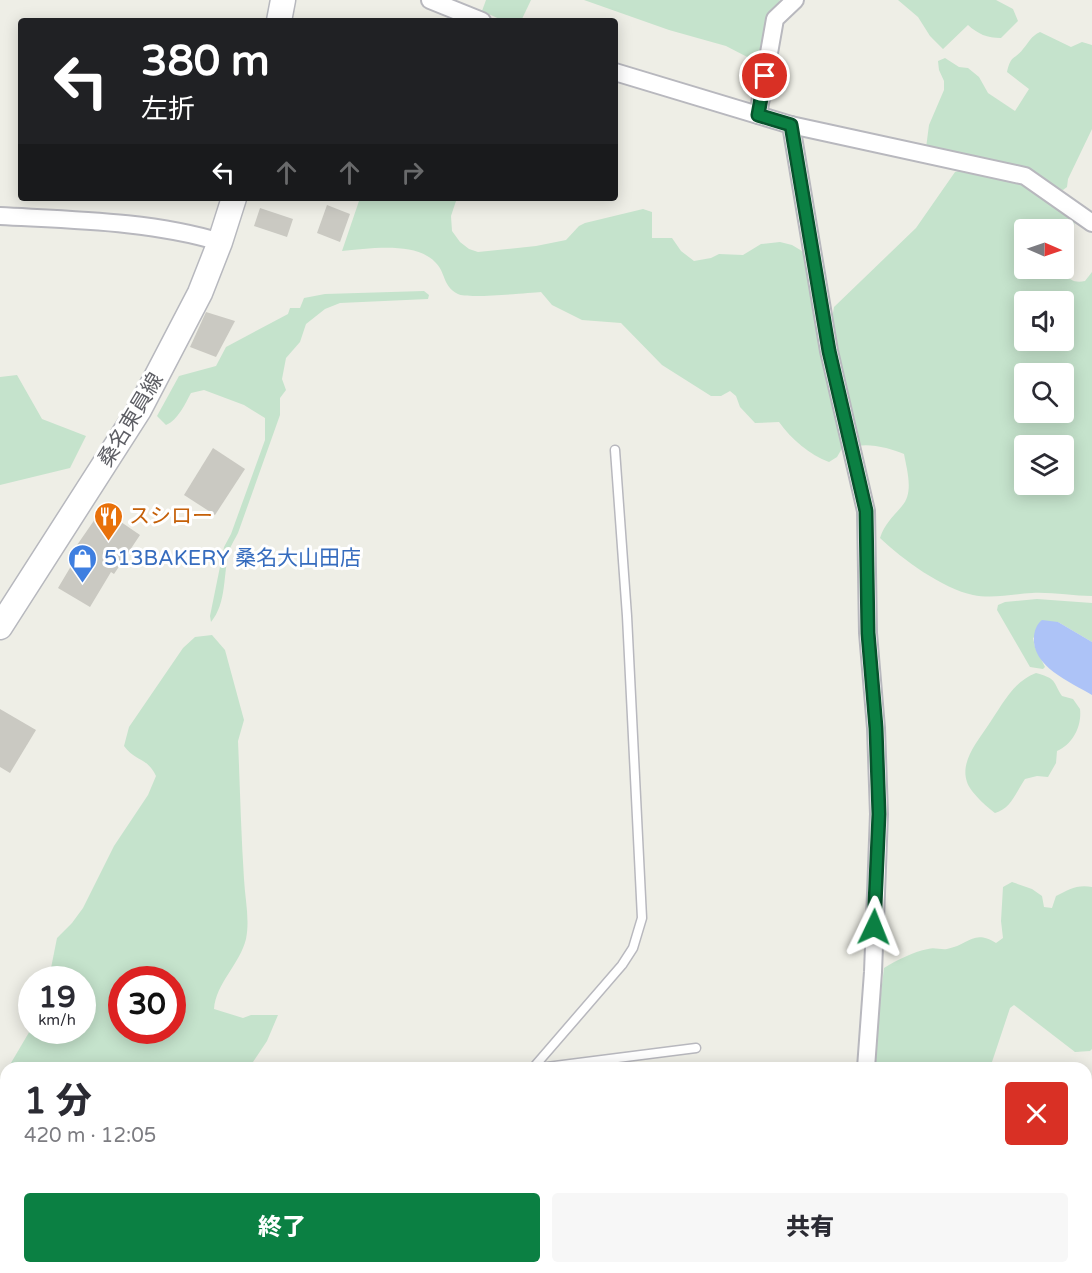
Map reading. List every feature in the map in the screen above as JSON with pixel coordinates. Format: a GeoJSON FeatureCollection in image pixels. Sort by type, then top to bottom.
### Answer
{"type":"FeatureCollection","features":[{"type":"Feature","properties":{"kind":"main road"},"geometry":{"type":"LineString","coordinates":[[280,18],[283,0]]}},
{"type":"Feature","properties":{"kind":"main road","name":"桑名東員線"},"geometry":{"type":"LineString","coordinates":[[0,627],[139,410],[200,292],[233,201]]}},
{"type":"Feature","properties":{"kind":"street"},"geometry":{"type":"LineString","coordinates":[[430,0],[475,18]]}},
{"type":"Feature","properties":{"kind":"street"},"geometry":{"type":"LineString","coordinates":[[758,115],[775,19],[795,0]]}},
{"type":"Feature","properties":{"kind":"street"},"geometry":{"type":"LineString","coordinates":[[618,73],[791,125],[1025,176],[1092,223]]}},
{"type":"Feature","properties":{"kind":"street"},"geometry":{"type":"LineString","coordinates":[[791,125],[829,351],[866,511],[868,633],[876,728],[879,814],[873,972],[866,1062]]}},
{"type":"Feature","properties":{"kind":"street"},"geometry":{"type":"LineString","coordinates":[[0,216],[112,223],[201,236],[220,242]]}},
{"type":"Feature","properties":{"kind":"lane"},"geometry":{"type":"LineString","coordinates":[[538,1062],[622,965],[633,948],[642,918],[627,616],[615,450]]}},
{"type":"Feature","properties":{"kind":"lane"},"geometry":{"type":"LineString","coordinates":[[586,1062],[696,1048]]}},
{"type":"Feature","properties":{"kind":"green space"},"geometry":{"type":"Polygon","coordinates":[[[486,0],[531,0],[522,18],[497,18],[482,11],[486,0]]]}},
{"type":"Feature","properties":{"kind":"green space"},"geometry":{"type":"Polygon","coordinates":[[[584,0],[780,0],[755,61],[726,46],[669,30],[584,0]]]}},
{"type":"Feature","properties":{"kind":"green space"},"geometry":{"type":"Polygon","coordinates":[[[898,0],[996,0],[1013,9],[1018,21],[1001,38],[983,35],[968,25],[943,49],[930,36],[918,17],[898,0]]]}},
{"type":"Feature","properties":{"kind":"green space"},"geometry":{"type":"Polygon","coordinates":[[[1040,32],[1071,47],[1082,42],[1092,45],[1092,129],[1068,179],[1067,187],[1063,190],[1057,189],[926,148],[929,125],[944,90],[944,81],[938,61],[945,58],[959,67],[968,68],[979,77],[988,93],[1015,111],[1029,89],[1007,72],[1012,60],[1032,37],[1040,32]]]}},
{"type":"Feature","properties":{"kind":"green space"},"geometry":{"type":"Polygon","coordinates":[[[962,170],[1021,181],[1075,218],[1074,227],[1074,219],[1014,219],[1014,279],[1071,279],[1079,282],[1085,281],[1092,272],[1092,596],[1040,593],[980,596],[961,592],[924,572],[880,538],[908,495],[909,481],[904,454],[881,447],[858,446],[830,329],[834,307],[916,228],[955,172],[962,170]]]}},
{"type":"Feature","properties":{"kind":"green space"},"geometry":{"type":"Polygon","coordinates":[[[359,201],[456,201],[451,216],[452,231],[460,242],[478,252],[536,246],[566,240],[585,223],[643,209],[652,212],[652,238],[672,238],[681,251],[694,261],[719,254],[743,255],[761,244],[780,242],[792,245],[807,254],[844,445],[837,457],[829,462],[822,459],[801,446],[779,422],[755,423],[740,407],[736,396],[730,391],[721,396],[711,396],[662,365],[621,323],[582,320],[552,305],[541,292],[485,296],[458,294],[449,287],[435,262],[416,251],[378,248],[342,251],[359,201]]]}},
{"type":"Feature","properties":{"kind":"green space"},"geometry":{"type":"Polygon","coordinates":[[[424,291],[429,295],[428,299],[340,303],[325,309],[306,324],[300,342],[286,358],[282,379],[286,390],[280,398],[280,415],[238,533],[229,551],[220,606],[211,622],[210,616],[224,547],[231,534],[265,440],[265,418],[244,405],[204,390],[191,393],[178,416],[166,425],[157,416],[179,376],[216,366],[226,347],[288,314],[290,308],[300,308],[304,298],[325,294],[424,291]]]}},
{"type":"Feature","properties":{"kind":"green space"},"geometry":{"type":"Polygon","coordinates":[[[17,375],[42,419],[86,436],[70,468],[0,485],[0,377],[17,375]]]}},
{"type":"Feature","properties":{"kind":"green space"},"geometry":{"type":"Polygon","coordinates":[[[1037,599],[1092,603],[1092,642],[1058,622],[1033,638],[1045,667],[1043,669],[1030,667],[997,610],[998,605],[1005,602],[1037,599]]]}},
{"type":"Feature","properties":{"kind":"green space"},"geometry":{"type":"Polygon","coordinates":[[[212,635],[225,650],[244,720],[238,741],[247,916],[247,932],[243,948],[223,982],[214,1009],[243,1018],[251,1015],[278,1015],[267,1041],[253,1062],[12,1062],[22,1044],[96,1044],[96,966],[51,966],[57,938],[83,908],[114,846],[148,795],[156,776],[145,762],[124,746],[129,727],[183,648],[195,637],[212,635]]]}},
{"type":"Feature","properties":{"kind":"green space"},"geometry":{"type":"Polygon","coordinates":[[[1036,673],[1051,679],[1062,696],[1073,699],[1080,709],[1080,722],[1072,739],[1057,751],[1056,763],[1048,777],[1037,776],[1025,779],[1009,804],[995,813],[979,799],[969,786],[965,775],[968,760],[974,746],[1008,696],[1020,682],[1036,673]]]}},
{"type":"Feature","properties":{"kind":"green space"},"geometry":{"type":"Polygon","coordinates":[[[1012,882],[1032,889],[1042,896],[1044,907],[1052,908],[1056,896],[1077,887],[1092,887],[1092,1049],[1075,1052],[1014,1005],[1010,1008],[992,1062],[873,1062],[884,968],[900,959],[930,948],[947,949],[982,937],[996,943],[1003,938],[1001,921],[1003,887],[1012,882]]]}},
{"type":"Feature","properties":{"kind":"water"},"geometry":{"type":"Polygon","coordinates":[[[1042,620],[1058,622],[1092,642],[1092,695],[1054,672],[1039,656],[1034,636],[1042,620]]]}},
{"type":"Feature","properties":{"kind":"building"},"geometry":{"type":"Polygon","coordinates":[[[327,205],[350,214],[340,242],[317,233],[327,205]]]}},
{"type":"Feature","properties":{"kind":"building"},"geometry":{"type":"Polygon","coordinates":[[[260,208],[293,219],[287,237],[254,226],[260,208]]]}},
{"type":"Feature","properties":{"kind":"building"},"geometry":{"type":"Polygon","coordinates":[[[206,312],[235,321],[216,357],[190,347],[206,312]]]}},
{"type":"Feature","properties":{"kind":"building"},"geometry":{"type":"Polygon","coordinates":[[[213,448],[245,469],[215,515],[184,495],[213,448]]]}},
{"type":"Feature","properties":{"kind":"building"},"geometry":{"type":"Polygon","coordinates":[[[102,509],[140,535],[114,574],[111,572],[90,607],[58,588],[80,551],[75,548],[102,509]]]}},
{"type":"Feature","properties":{"kind":"building"},"geometry":{"type":"Polygon","coordinates":[[[0,709],[36,730],[10,773],[0,767],[0,709]]]}},
{"type":"Feature","properties":{"kind":"place","name":"スシロー"},"geometry":{"type":"Point","coordinates":[108,542]}},
{"type":"Feature","properties":{"kind":"place","name":"513BAKERY 桑名大山田店"},"geometry":{"type":"Point","coordinates":[83,584]}},
{"type":"Feature","properties":{"kind":"route"},"geometry":{"type":"LineString","coordinates":[[765,76],[758,115],[791,125],[829,351],[866,511],[868,633],[876,728],[879,814],[874,927]]}}]}
